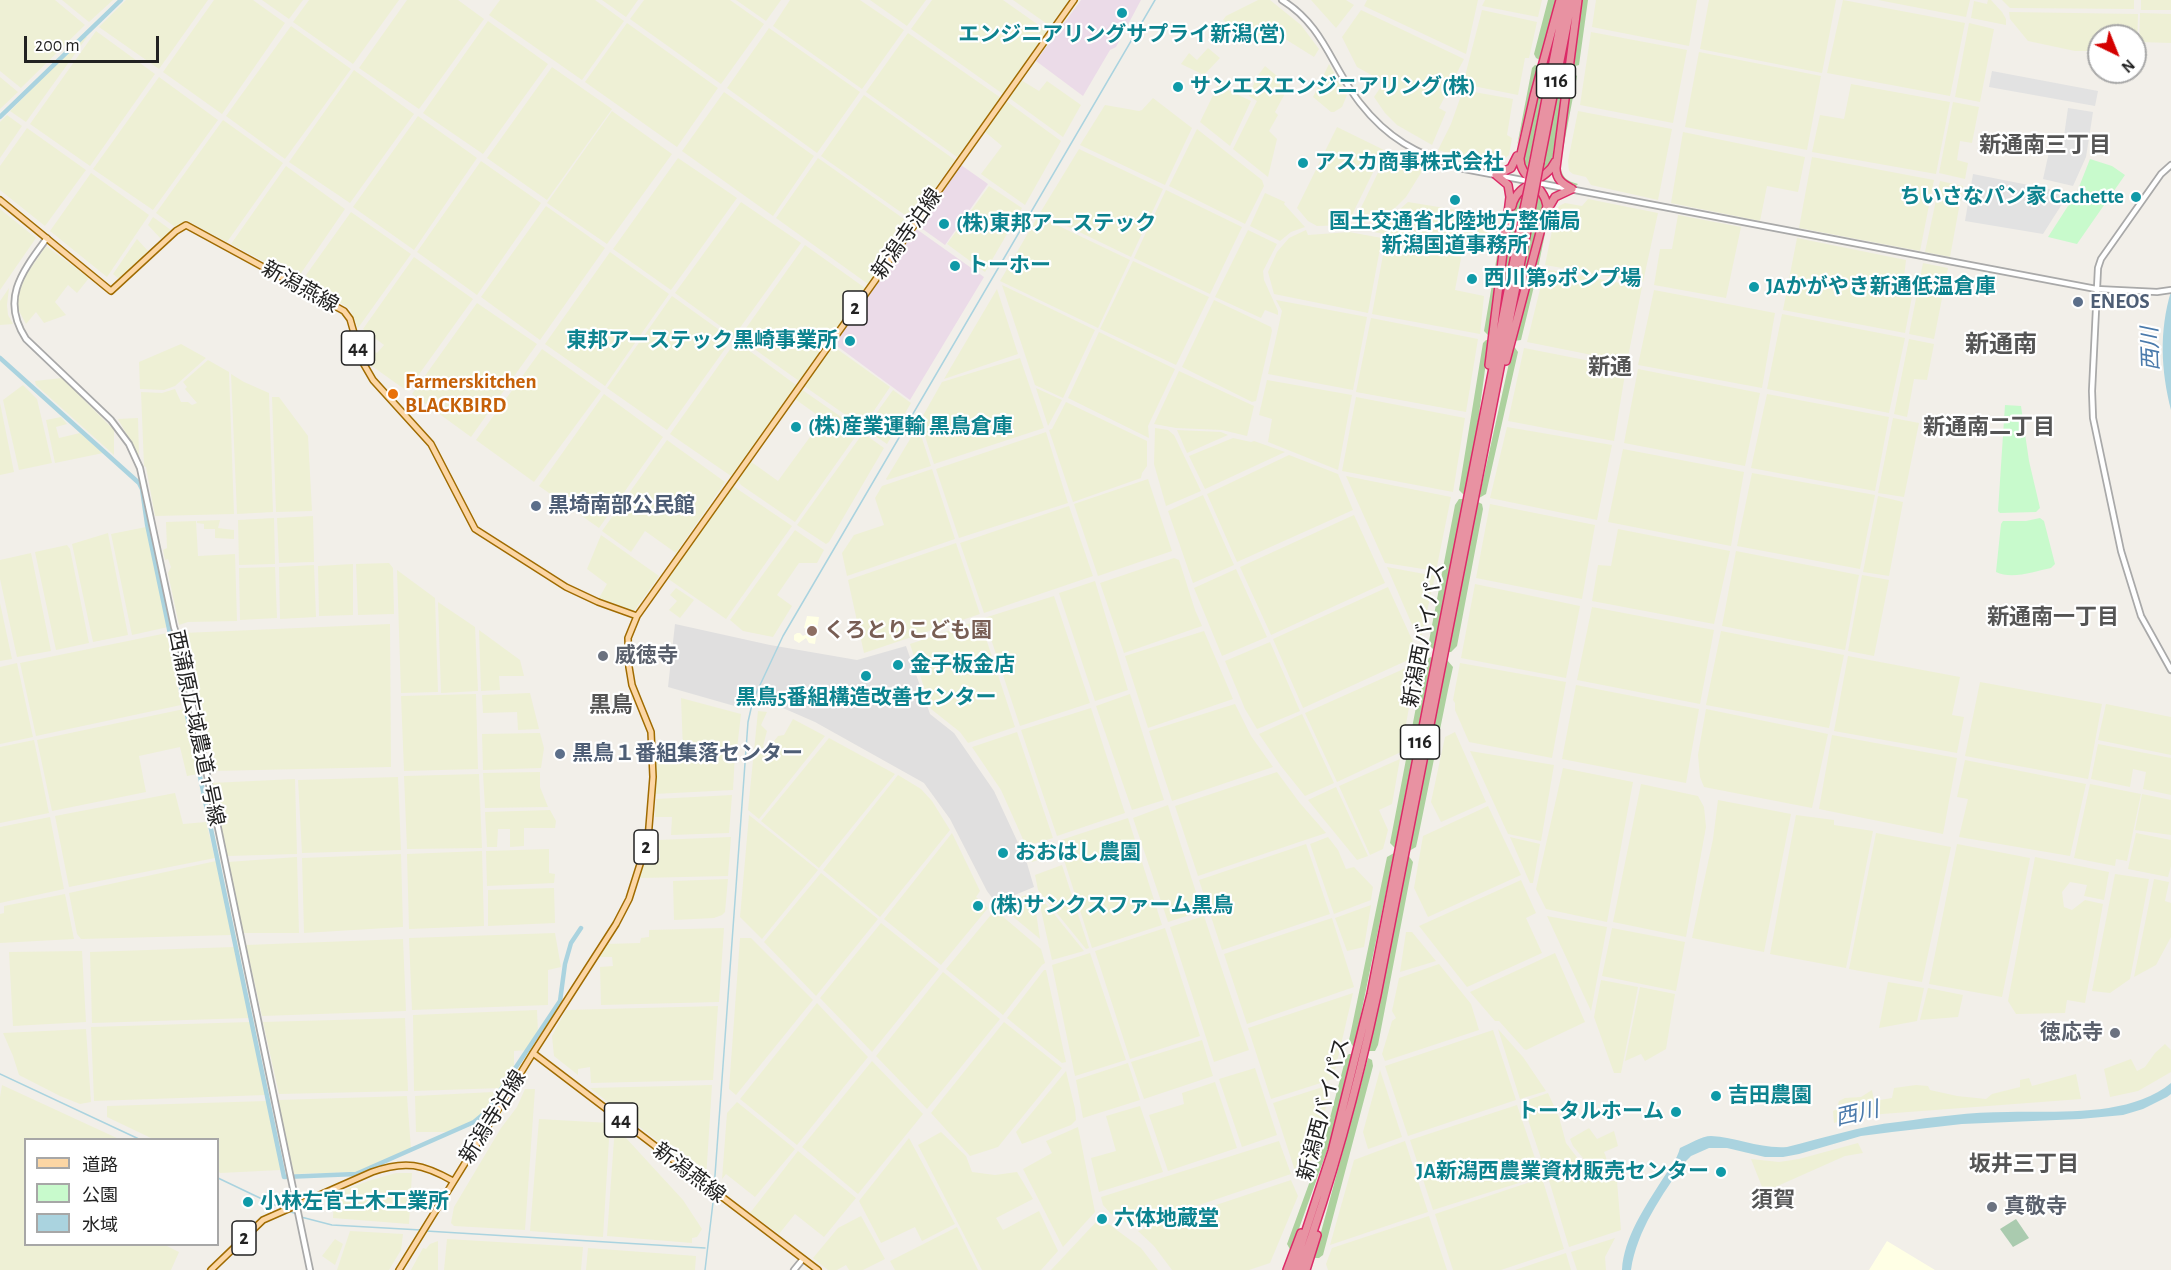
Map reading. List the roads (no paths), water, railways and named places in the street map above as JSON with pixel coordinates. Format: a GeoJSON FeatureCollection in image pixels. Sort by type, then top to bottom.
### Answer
{"type":"FeatureCollection","features":[{"type":"Feature","properties":{"kind":"highway"},"geometry":{"type":"LineString","coordinates":[[1496,175],[1511,168],[1522,142],[1563,0]]}},
{"type":"Feature","properties":{"kind":"highway","name":"新潟西バイパス"},"geometry":{"type":"LineString","coordinates":[[1300,1270],[1322,1196],[1371,994],[1528,209],[1563,0]]}},
{"type":"Feature","properties":{"kind":"highway","name":"新潟西バイパス"},"geometry":{"type":"LineString","coordinates":[[1537,161],[1572,0]]}},
{"type":"Feature","properties":{"kind":"highway"},"geometry":{"type":"LineString","coordinates":[[1572,189],[1560,181],[1556,174],[1578,0]]}},
{"type":"Feature","properties":{"kind":"highway"},"geometry":{"type":"LineString","coordinates":[[1506,228],[1513,200],[1521,189],[1544,176],[1552,168],[1562,133]]}},
{"type":"Feature","properties":{"kind":"highway"},"geometry":{"type":"LineString","coordinates":[[1522,142],[1520,164],[1526,175],[1545,196],[1546,214]]}},
{"type":"Feature","properties":{"kind":"highway"},"geometry":{"type":"LineString","coordinates":[[1487,415],[1510,190],[1506,181],[1496,175]]}},
{"type":"Feature","properties":{"kind":"highway"},"geometry":{"type":"LineString","coordinates":[[1487,415],[1546,214],[1555,197],[1572,189]]}},
{"type":"Feature","properties":{"kind":"highway"},"geometry":{"type":"LineString","coordinates":[[1287,1270],[1322,1196]]}},
{"type":"Feature","properties":{"kind":"highway"},"geometry":{"type":"LineString","coordinates":[[1306,1270],[1322,1196]]}},
{"type":"Feature","properties":{"kind":"highway","name":"新潟西バイパス"},"geometry":{"type":"LineString","coordinates":[[1293,1270],[1322,1196]]}},
{"type":"Feature","properties":{"kind":"main road","name":"新潟寺泊線"},"geometry":{"type":"LineString","coordinates":[[637,616],[1074,0]]}},
{"type":"Feature","properties":{"kind":"main road","name":"44"},"geometry":{"type":"LineString","coordinates":[[0,200],[47,238]]}},
{"type":"Feature","properties":{"kind":"main road","name":"新潟燕線"},"geometry":{"type":"LineString","coordinates":[[47,238],[111,291],[181,227],[186,225],[344,311],[350,319],[362,361],[373,380],[432,444],[475,529],[566,587],[637,616]]}},
{"type":"Feature","properties":{"kind":"main road","name":"2"},"geometry":{"type":"LineString","coordinates":[[533,1053],[616,924],[629,899],[648,839],[653,777],[651,732],[632,685],[629,667],[628,638],[637,616]]}},
{"type":"Feature","properties":{"kind":"main road","name":"新潟寺泊線"},"geometry":{"type":"LineString","coordinates":[[399,1270],[533,1053]]}},
{"type":"Feature","properties":{"kind":"main road","name":"新潟燕線"},"geometry":{"type":"LineString","coordinates":[[533,1053],[818,1270]]}},
{"type":"Feature","properties":{"kind":"main road","name":"新潟寺泊線"},"geometry":{"type":"LineString","coordinates":[[211,1270],[262,1220],[388,1166],[419,1165],[436,1171],[453,1181]]}},
{"type":"Feature","properties":{"kind":"street"},"geometry":{"type":"LineString","coordinates":[[1282,0],[1297,9],[1313,26],[1359,102],[1397,140],[1424,155],[1459,168],[2096,289],[2168,291]]}},
{"type":"Feature","properties":{"kind":"street"},"geometry":{"type":"LineString","coordinates":[[2171,165],[2161,174],[2097,268],[2092,407],[2121,551],[2141,616],[2171,670]]}},
{"type":"Feature","properties":{"kind":"street","name":"西蒲原広域農道 1号線"},"geometry":{"type":"LineString","coordinates":[[47,238],[19,278],[14,292],[14,316],[26,339],[111,420],[123,435],[140,468],[174,627],[180,645],[240,943],[310,1270]]}},
{"type":"Feature","properties":{"kind":"street"},"geometry":{"type":"LineString","coordinates":[[794,1270],[803,1259]]}},
{"type":"Feature","properties":{"kind":"water"},"geometry":{"type":"Polygon","coordinates":[[[2171,291],[2171,410],[2163,366],[2163,336],[2171,291]]]}},
{"type":"Feature","properties":{"kind":"water"},"geometry":{"type":"Polygon","coordinates":[[[2171,1083],[2171,1094],[2167,1097],[2143,1109],[2123,1115],[1962,1124],[1892,1132],[1861,1136],[1783,1157],[1765,1157],[1727,1148],[1709,1148],[1691,1156],[1685,1162],[1659,1200],[1645,1227],[1631,1270],[1622,1270],[1627,1246],[1636,1223],[1680,1148],[1704,1137],[1721,1137],[1767,1146],[1787,1147],[1870,1126],[1939,1117],[1994,1112],[2071,1111],[2115,1107],[2154,1094],[2171,1083]]]}},
{"type":"Feature","properties":{"kind":"waterway"},"geometry":{"type":"LineString","coordinates":[[0,117],[121,0]]}},
{"type":"Feature","properties":{"kind":"waterway"},"geometry":{"type":"LineString","coordinates":[[714,1189],[748,722],[753,700],[783,636],[1155,0]]}},
{"type":"Feature","properties":{"kind":"waterway"},"geometry":{"type":"LineString","coordinates":[[0,358],[139,483],[142,489],[147,524],[284,1177],[356,1174],[474,1122],[486,1112],[560,1001],[565,964],[571,943],[581,928]]}},
{"type":"Feature","properties":{"kind":"waterway"},"geometry":{"type":"LineString","coordinates":[[0,1074],[137,1138]]}},
{"type":"Feature","properties":{"kind":"waterway"},"geometry":{"type":"LineString","coordinates":[[219,1178],[283,1209]]}},
{"type":"Feature","properties":{"kind":"waterway"},"geometry":{"type":"LineString","coordinates":[[705,1270],[714,1194]]}},
{"type":"Feature","properties":{"kind":"waterway"},"geometry":{"type":"LineString","coordinates":[[288,1211],[297,1214]]}},
{"type":"Feature","properties":{"kind":"waterway"},"geometry":{"type":"LineString","coordinates":[[301,1217],[332,1225],[421,1230]]}},
{"type":"Feature","properties":{"kind":"waterway"},"geometry":{"type":"LineString","coordinates":[[426,1231],[705,1248]]}},
{"type":"Feature","properties":{"kind":"place","name":"エンジニアリングサプライ新潟(営)"},"geometry":{"type":"Point","coordinates":[1122,13]}},
{"type":"Feature","properties":{"kind":"place","name":"サンエスエンジニアリング(株)"},"geometry":{"type":"Point","coordinates":[1178,87]}},
{"type":"Feature","properties":{"kind":"place","name":"アスカ商事株式会社"},"geometry":{"type":"Point","coordinates":[1303,163]}},
{"type":"Feature","properties":{"kind":"place","name":"ちいさなパン家 Cachette"},"geometry":{"type":"Point","coordinates":[2136,197]}},
{"type":"Feature","properties":{"kind":"place","name":"国土交通省北陸地方整備局 新潟国道事務所"},"geometry":{"type":"Point","coordinates":[1455,200]}},
{"type":"Feature","properties":{"kind":"place","name":"(株)東邦アーステック"},"geometry":{"type":"Point","coordinates":[944,224]}},
{"type":"Feature","properties":{"kind":"place","name":"トーホー"},"geometry":{"type":"Point","coordinates":[955,266]}},
{"type":"Feature","properties":{"kind":"place","name":"西川第9ポンプ場"},"geometry":{"type":"Point","coordinates":[1472,279]}},
{"type":"Feature","properties":{"kind":"place","name":"JAかがやき新通低温倉庫"},"geometry":{"type":"Point","coordinates":[1754,287]}},
{"type":"Feature","properties":{"kind":"place","name":"ENEOS"},"geometry":{"type":"Point","coordinates":[2078,302]}},
{"type":"Feature","properties":{"kind":"place","name":"東邦アーステック黒崎事業所"},"geometry":{"type":"Point","coordinates":[850,341]}},
{"type":"Feature","properties":{"kind":"place","name":"Farmerskitchen BLACKBIRD"},"geometry":{"type":"Point","coordinates":[393,394]}},
{"type":"Feature","properties":{"kind":"place","name":"(株)産業運輸 黒鳥倉庫"},"geometry":{"type":"Point","coordinates":[796,427]}},
{"type":"Feature","properties":{"kind":"place","name":"黒埼南部公民館"},"geometry":{"type":"Point","coordinates":[536,506]}},
{"type":"Feature","properties":{"kind":"place","name":"くろとりこども園"},"geometry":{"type":"Point","coordinates":[812,631]}},
{"type":"Feature","properties":{"kind":"place","name":"威徳寺"},"geometry":{"type":"Point","coordinates":[603,656]}},
{"type":"Feature","properties":{"kind":"place","name":"金子板金店"},"geometry":{"type":"Point","coordinates":[898,665]}},
{"type":"Feature","properties":{"kind":"place","name":"黒鳥5番組構造改善センター"},"geometry":{"type":"Point","coordinates":[866,676]}},
{"type":"Feature","properties":{"kind":"place","name":"黒鳥１番組集落センター"},"geometry":{"type":"Point","coordinates":[560,754]}},
{"type":"Feature","properties":{"kind":"place","name":"おおはし農園"},"geometry":{"type":"Point","coordinates":[1003,853]}},
{"type":"Feature","properties":{"kind":"place","name":"(株)サンクスファーム黒鳥"},"geometry":{"type":"Point","coordinates":[978,906]}},
{"type":"Feature","properties":{"kind":"place","name":"徳応寺"},"geometry":{"type":"Point","coordinates":[2115,1033]}},
{"type":"Feature","properties":{"kind":"place","name":"吉田農園"},"geometry":{"type":"Point","coordinates":[1716,1096]}},
{"type":"Feature","properties":{"kind":"place","name":"トータルホーム"},"geometry":{"type":"Point","coordinates":[1676,1112]}},
{"type":"Feature","properties":{"kind":"place","name":"JA新潟西農業資材販売センター"},"geometry":{"type":"Point","coordinates":[1721,1172]}},
{"type":"Feature","properties":{"kind":"place","name":"小林左官土木工業所"},"geometry":{"type":"Point","coordinates":[248,1202]}},
{"type":"Feature","properties":{"kind":"place","name":"真敬寺"},"geometry":{"type":"Point","coordinates":[1992,1207]}},
{"type":"Feature","properties":{"kind":"place","name":"六体地蔵堂"},"geometry":{"type":"Point","coordinates":[1102,1219]}},
{"type":"Feature","properties":{"kind":"district","name":"新通南三丁目"},"geometry":{"type":"Point","coordinates":[2045,145]}},
{"type":"Feature","properties":{"kind":"district","name":"新通南"},"geometry":{"type":"Point","coordinates":[2001,345]}},
{"type":"Feature","properties":{"kind":"district","name":"新通"},"geometry":{"type":"Point","coordinates":[1610,367]}},
{"type":"Feature","properties":{"kind":"district","name":"新通南二丁目"},"geometry":{"type":"Point","coordinates":[1989,427]}},
{"type":"Feature","properties":{"kind":"district","name":"新通南一丁目"},"geometry":{"type":"Point","coordinates":[2053,617]}},
{"type":"Feature","properties":{"kind":"district","name":"黒鳥"},"geometry":{"type":"Point","coordinates":[611,705]}},
{"type":"Feature","properties":{"kind":"district","name":"坂井三丁目"},"geometry":{"type":"Point","coordinates":[2024,1164]}},
{"type":"Feature","properties":{"kind":"district","name":"須賀"},"geometry":{"type":"Point","coordinates":[1773,1200]}},
{"type":"Feature","properties":{"kind":"water label","name":"西川"},"geometry":{"type":"Point","coordinates":[2151,349]}},
{"type":"Feature","properties":{"kind":"water label","name":"西川"},"geometry":{"type":"Point","coordinates":[1857,1114]}}]}
